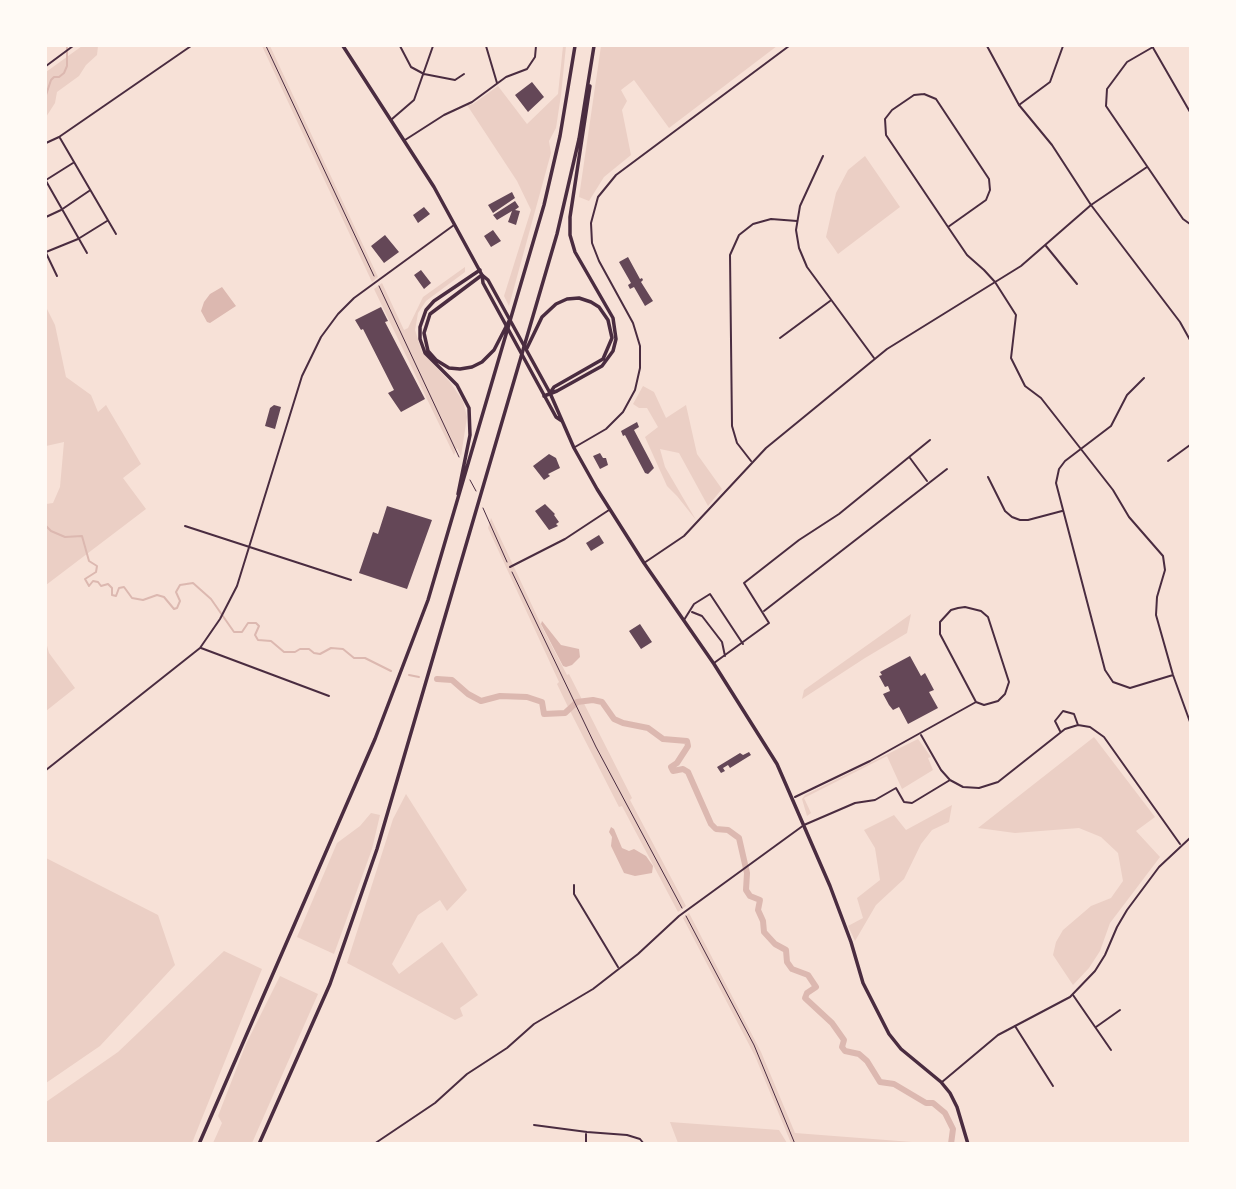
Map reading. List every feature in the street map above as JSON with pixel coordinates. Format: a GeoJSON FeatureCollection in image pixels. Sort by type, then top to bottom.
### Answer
{"type":"FeatureCollection","features":[{"type":"Feature","properties":{"kind":"highway"},"geometry":{"type":"LineString","coordinates":[[343,46],[404,141],[481,273],[488,280],[550,393],[574,448],[610,510],[643,563],[714,664],[777,764],[851,942],[862,982],[889,1034],[901,1049],[941,1082],[957,1107],[968,1143]]}},
{"type":"Feature","properties":{"kind":"highway"},"geometry":{"type":"LineString","coordinates":[[199,1143],[386,712],[428,600],[553,170],[575,46]]}},
{"type":"Feature","properties":{"kind":"highway"},"geometry":{"type":"LineString","coordinates":[[259,1143],[320,1006],[363,894],[518,368],[530,336],[574,163],[594,46]]}},
{"type":"Feature","properties":{"kind":"highway"},"geometry":{"type":"LineString","coordinates":[[544,396],[602,366],[610,357],[616,339],[612,318],[575,252],[569,228],[588,111],[594,46]]}},
{"type":"Feature","properties":{"kind":"highway"},"geometry":{"type":"LineString","coordinates":[[481,273],[433,310],[424,328],[425,343],[430,354],[440,363],[460,369],[482,362],[502,337],[514,309]]}},
{"type":"Feature","properties":{"kind":"highway"},"geometry":{"type":"LineString","coordinates":[[481,273],[483,283],[544,396],[556,417],[562,421]]}},
{"type":"Feature","properties":{"kind":"highway"},"geometry":{"type":"LineString","coordinates":[[462,483],[471,420],[467,402],[457,385],[427,356],[421,344],[420,327],[426,310],[434,302],[481,273]]}},
{"type":"Feature","properties":{"kind":"highway"},"geometry":{"type":"LineString","coordinates":[[530,336],[546,312],[567,299],[579,298],[595,304],[603,311],[610,324],[611,344],[603,359],[554,387],[550,393]]}},
{"type":"Feature","properties":{"kind":"street"},"geometry":{"type":"LineString","coordinates":[[46,66],[74,46]]}},
{"type":"Feature","properties":{"kind":"street"},"geometry":{"type":"LineString","coordinates":[[46,143],[59,137],[191,46]]}},
{"type":"Feature","properties":{"kind":"street"},"geometry":{"type":"LineString","coordinates":[[391,120],[414,100],[433,46]]}},
{"type":"Feature","properties":{"kind":"street"},"geometry":{"type":"LineString","coordinates":[[486,46],[498,83]]}},
{"type":"Feature","properties":{"kind":"street"},"geometry":{"type":"LineString","coordinates":[[404,141],[444,115],[472,102],[506,77],[527,69],[535,57],[536,46]]}},
{"type":"Feature","properties":{"kind":"street"},"geometry":{"type":"LineString","coordinates":[[574,448],[600,433],[623,412],[635,390],[640,368],[640,346],[633,323],[592,243],[591,223],[598,197],[623,170],[789,46]]}},
{"type":"Feature","properties":{"kind":"street"},"geometry":{"type":"LineString","coordinates":[[987,46],[1019,106],[1052,145],[1091,205],[1191,340]]}},
{"type":"Feature","properties":{"kind":"street"},"geometry":{"type":"LineString","coordinates":[[1019,106],[1050,82],[1063,46]]}},
{"type":"Feature","properties":{"kind":"street"},"geometry":{"type":"LineString","coordinates":[[1191,112],[1152,46],[1127,62],[1107,89],[1106,106],[1183,219],[1191,224]]}},
{"type":"Feature","properties":{"kind":"street"},"geometry":{"type":"LineString","coordinates":[[400,47],[411,67],[424,74],[455,79],[464,74]]}},
{"type":"Feature","properties":{"kind":"street"},"geometry":{"type":"LineString","coordinates":[[948,227],[986,200],[990,190],[989,178],[936,99],[924,94],[914,95],[892,110],[886,119],[886,135],[948,227],[967,255],[995,282],[1016,315],[1011,358],[1025,386],[1041,398],[1113,490],[1129,517],[1163,556],[1165,570],[1157,597],[1156,615],[1173,675],[1191,722]]}},
{"type":"Feature","properties":{"kind":"street"},"geometry":{"type":"LineString","coordinates":[[59,137],[117,234]]}},
{"type":"Feature","properties":{"kind":"street"},"geometry":{"type":"LineString","coordinates":[[823,156],[802,199],[797,220],[797,241],[803,259],[875,359]]}},
{"type":"Feature","properties":{"kind":"street"},"geometry":{"type":"LineString","coordinates":[[74,163],[46,181],[87,253]]}},
{"type":"Feature","properties":{"kind":"street"},"geometry":{"type":"LineString","coordinates":[[643,563],[685,535],[752,462],[887,349],[1021,266],[1091,205],[1147,167]]}},
{"type":"Feature","properties":{"kind":"street"},"geometry":{"type":"LineString","coordinates":[[46,217],[90,191]]}},
{"type":"Feature","properties":{"kind":"street"},"geometry":{"type":"LineString","coordinates":[[752,462],[738,445],[732,428],[729,259],[736,239],[750,226],[767,219],[797,220]]}},
{"type":"Feature","properties":{"kind":"street"},"geometry":{"type":"LineString","coordinates":[[57,276],[46,252],[78,239],[108,221]]}},
{"type":"Feature","properties":{"kind":"street"},"geometry":{"type":"LineString","coordinates":[[46,769],[200,648],[220,619],[237,586],[309,358],[327,328],[342,308],[455,225]]}},
{"type":"Feature","properties":{"kind":"street"},"geometry":{"type":"LineString","coordinates":[[1045,245],[1077,284]]}},
{"type":"Feature","properties":{"kind":"street"},"geometry":{"type":"LineString","coordinates":[[780,338],[831,301]]}},
{"type":"Feature","properties":{"kind":"street"},"geometry":{"type":"LineString","coordinates":[[1144,378],[1126,395],[1111,426],[1065,461],[1056,475],[1105,670],[1113,682],[1130,688],[1173,675]]}},
{"type":"Feature","properties":{"kind":"street"},"geometry":{"type":"LineString","coordinates":[[714,664],[769,623],[744,583],[799,540],[839,514],[930,440]]}},
{"type":"Feature","properties":{"kind":"street"},"geometry":{"type":"LineString","coordinates":[[1168,461],[1191,445]]}},
{"type":"Feature","properties":{"kind":"street"},"geometry":{"type":"LineString","coordinates":[[909,457],[928,483]]}},
{"type":"Feature","properties":{"kind":"street"},"geometry":{"type":"LineString","coordinates":[[763,612],[947,469]]}},
{"type":"Feature","properties":{"kind":"street"},"geometry":{"type":"LineString","coordinates":[[988,477],[1005,511],[1012,517],[1028,520],[1063,510]]}},
{"type":"Feature","properties":{"kind":"street"},"geometry":{"type":"LineString","coordinates":[[510,567],[565,539],[610,510]]}},
{"type":"Feature","properties":{"kind":"street"},"geometry":{"type":"LineString","coordinates":[[186,526],[351,579]]}},
{"type":"Feature","properties":{"kind":"street"},"geometry":{"type":"LineString","coordinates":[[684,621],[694,604],[709,594],[743,644]]}},
{"type":"Feature","properties":{"kind":"street"},"geometry":{"type":"LineString","coordinates":[[958,608],[981,611],[988,617],[1009,682],[1005,694],[998,701],[984,705],[976,702],[940,634],[940,622],[951,610],[958,608]]}},
{"type":"Feature","properties":{"kind":"street"},"geometry":{"type":"LineString","coordinates":[[691,612],[702,616],[722,643],[725,657]]}},
{"type":"Feature","properties":{"kind":"street"},"geometry":{"type":"LineString","coordinates":[[200,648],[330,696]]}},
{"type":"Feature","properties":{"kind":"street"},"geometry":{"type":"LineString","coordinates":[[793,798],[816,789],[976,702]]}},
{"type":"Feature","properties":{"kind":"street"},"geometry":{"type":"LineString","coordinates":[[1060,732],[1055,721],[1062,711],[1074,714],[1078,725]]}},
{"type":"Feature","properties":{"kind":"street"},"geometry":{"type":"LineString","coordinates":[[920,734],[950,780],[969,788],[979,788],[993,784],[1060,732],[1078,725],[1090,727],[1104,737],[1182,846]]}},
{"type":"Feature","properties":{"kind":"street"},"geometry":{"type":"LineString","coordinates":[[374,1143],[435,1103],[467,1074],[507,1048],[536,1023],[593,989],[684,912],[804,825],[855,803],[874,800],[896,788],[908,804],[950,780]]}},
{"type":"Feature","properties":{"kind":"street"},"geometry":{"type":"LineString","coordinates":[[941,1082],[998,1035],[1072,994],[1095,971],[1117,927],[1159,867],[1191,838]]}},
{"type":"Feature","properties":{"kind":"street"},"geometry":{"type":"LineString","coordinates":[[574,885],[574,894],[619,968]]}},
{"type":"Feature","properties":{"kind":"street"},"geometry":{"type":"LineString","coordinates":[[1072,994],[1111,1050]]}},
{"type":"Feature","properties":{"kind":"street"},"geometry":{"type":"LineString","coordinates":[[1095,1027],[1121,1010]]}},
{"type":"Feature","properties":{"kind":"street"},"geometry":{"type":"LineString","coordinates":[[1015,1025],[1053,1086]]}},
{"type":"Feature","properties":{"kind":"street"},"geometry":{"type":"LineString","coordinates":[[534,1125],[627,1135],[644,1143]]}},
{"type":"Feature","properties":{"kind":"street"},"geometry":{"type":"LineString","coordinates":[[586,1143],[587,1132]]}},
{"type":"Feature","properties":{"kind":"path"},"geometry":{"type":"LineString","coordinates":[[266,46],[463,465]]}},
{"type":"Feature","properties":{"kind":"path"},"geometry":{"type":"LineString","coordinates":[[468,476],[581,715],[754,1045],[796,1143]]}},
{"type":"Feature","properties":{"kind":"shaded area"},"geometry":{"type":"Polygon","coordinates":[[[82,46],[98,46],[97,55],[79,76],[57,92],[55,103],[46,117],[46,72],[82,46]]]}},
{"type":"Feature","properties":{"kind":"shaded area"},"geometry":{"type":"Polygon","coordinates":[[[262,46],[270,46],[378,277],[372,282],[262,46]]]}},
{"type":"Feature","properties":{"kind":"shaded area"},"geometry":{"type":"Polygon","coordinates":[[[563,46],[566,46],[561,95],[556,128],[549,141],[551,153],[509,306],[504,296],[531,210],[517,181],[467,105],[473,104],[498,86],[527,124],[558,94],[563,46]]]}},
{"type":"Feature","properties":{"kind":"shaded area"},"geometry":{"type":"Polygon","coordinates":[[[601,46],[777,46],[669,128],[634,80],[621,90],[627,101],[622,110],[631,155],[604,177],[589,201],[579,197],[601,46]]]}},
{"type":"Feature","properties":{"kind":"shaded area"},"geometry":{"type":"Polygon","coordinates":[[[865,156],[900,207],[838,254],[826,237],[836,193],[848,170],[865,156]]]}},
{"type":"Feature","properties":{"kind":"shaded area"},"geometry":{"type":"Polygon","coordinates":[[[465,267],[465,272],[426,301],[418,313],[415,330],[422,352],[450,382],[463,401],[467,417],[461,456],[457,448],[454,455],[374,289],[382,283],[404,330],[408,328],[423,297],[465,267]]]}},
{"type":"Feature","properties":{"kind":"shaded area"},"geometry":{"type":"Polygon","coordinates":[[[222,287],[236,306],[210,323],[207,322],[201,311],[204,302],[210,294],[222,287]]]}},
{"type":"Feature","properties":{"kind":"shaded area"},"geometry":{"type":"Polygon","coordinates":[[[46,307],[55,325],[66,377],[91,395],[98,412],[106,405],[141,464],[123,478],[146,509],[46,585],[46,504],[53,503],[60,487],[64,442],[46,446],[46,307]]]}},
{"type":"Feature","properties":{"kind":"shaded area"},"geometry":{"type":"Polygon","coordinates":[[[643,386],[654,392],[666,418],[686,405],[697,454],[722,489],[708,506],[679,453],[660,449],[665,467],[696,520],[667,486],[645,437],[658,427],[647,408],[639,408],[633,404],[643,386]]]}},
{"type":"Feature","properties":{"kind":"shaded area"},"geometry":{"type":"Polygon","coordinates":[[[491,518],[544,631],[567,675],[569,674],[632,798],[630,800],[686,906],[678,912],[622,806],[619,807],[557,684],[559,682],[488,528],[491,518]]]}},
{"type":"Feature","properties":{"kind":"shaded area"},"geometry":{"type":"Polygon","coordinates":[[[911,614],[907,633],[802,699],[804,690],[911,614]]]}},
{"type":"Feature","properties":{"kind":"shaded area"},"geometry":{"type":"Polygon","coordinates":[[[542,621],[561,645],[579,649],[580,657],[572,665],[563,666],[541,624],[542,621]]]}},
{"type":"Feature","properties":{"kind":"shaded area"},"geometry":{"type":"Polygon","coordinates":[[[46,642],[49,653],[75,688],[46,711],[46,642]]]}},
{"type":"Feature","properties":{"kind":"shaded area"},"geometry":{"type":"Polygon","coordinates":[[[1094,737],[1155,817],[1136,831],[1160,857],[1110,923],[1100,951],[1073,985],[1053,955],[1056,942],[1063,930],[1091,906],[1111,898],[1123,881],[1118,853],[1101,837],[1079,828],[1015,833],[978,828],[1094,737]]]}},
{"type":"Feature","properties":{"kind":"shaded area"},"geometry":{"type":"Polygon","coordinates":[[[918,739],[931,757],[928,758],[933,770],[902,789],[887,756],[804,798],[811,813],[807,816],[802,799],[805,795],[918,739]]]}},
{"type":"Feature","properties":{"kind":"shaded area"},"geometry":{"type":"Polygon","coordinates":[[[406,794],[467,890],[447,911],[440,900],[418,915],[392,964],[399,974],[442,942],[478,995],[460,1008],[463,1016],[455,1020],[347,963],[393,819],[406,794]]]}},
{"type":"Feature","properties":{"kind":"shaded area"},"geometry":{"type":"Polygon","coordinates":[[[952,805],[949,822],[932,830],[921,844],[904,879],[876,905],[855,941],[848,926],[863,918],[857,898],[880,880],[875,848],[864,830],[894,815],[906,830],[952,805]]]}},
{"type":"Feature","properties":{"kind":"shaded area"},"geometry":{"type":"Polygon","coordinates":[[[371,813],[380,815],[372,849],[334,954],[297,937],[337,843],[360,826],[371,813]]]}},
{"type":"Feature","properties":{"kind":"shaded area"},"geometry":{"type":"Polygon","coordinates":[[[611,827],[622,848],[629,851],[634,849],[646,856],[653,866],[652,873],[635,876],[624,873],[611,846],[611,827]]]}},
{"type":"Feature","properties":{"kind":"shaded area"},"geometry":{"type":"Polygon","coordinates":[[[46,858],[158,915],[175,965],[100,1046],[46,1083],[46,858]]]}},
{"type":"Feature","properties":{"kind":"shaded area"},"geometry":{"type":"Polygon","coordinates":[[[689,913],[761,1052],[795,1133],[925,1143],[791,1143],[755,1056],[683,918],[689,913]]]}},
{"type":"Feature","properties":{"kind":"shaded area"},"geometry":{"type":"Polygon","coordinates":[[[224,951],[262,969],[192,1143],[46,1143],[46,1102],[118,1052],[224,951]]]}},
{"type":"Feature","properties":{"kind":"shaded area"},"geometry":{"type":"Polygon","coordinates":[[[280,976],[318,994],[252,1143],[213,1143],[222,1123],[218,1116],[246,1044],[280,976]]]}},
{"type":"Feature","properties":{"kind":"shaded area"},"geometry":{"type":"Polygon","coordinates":[[[670,1122],[779,1130],[787,1143],[678,1143],[670,1122]]]}},
{"type":"Feature","properties":{"kind":"building"},"geometry":{"type":"Polygon","coordinates":[[[532,82],[544,97],[528,112],[515,95],[532,82]]]}},
{"type":"Feature","properties":{"kind":"building"},"geometry":{"type":"Polygon","coordinates":[[[512,192],[515,198],[493,213],[488,205],[512,192]]]}},
{"type":"Feature","properties":{"kind":"building"},"geometry":{"type":"Polygon","coordinates":[[[515,201],[519,207],[515,210],[520,211],[516,225],[508,222],[512,211],[497,220],[493,215],[515,201]]]}},
{"type":"Feature","properties":{"kind":"building"},"geometry":{"type":"Polygon","coordinates":[[[424,207],[430,214],[418,223],[413,215],[424,207]]]}},
{"type":"Feature","properties":{"kind":"building"},"geometry":{"type":"Polygon","coordinates":[[[493,230],[501,241],[491,247],[484,236],[493,230]]]}},
{"type":"Feature","properties":{"kind":"building"},"geometry":{"type":"Polygon","coordinates":[[[385,235],[399,252],[384,263],[371,246],[385,235]]]}},
{"type":"Feature","properties":{"kind":"building"},"geometry":{"type":"Polygon","coordinates":[[[628,257],[653,301],[645,306],[634,287],[630,289],[628,285],[631,283],[619,262],[628,257]]]}},
{"type":"Feature","properties":{"kind":"building"},"geometry":{"type":"Polygon","coordinates":[[[421,270],[431,283],[424,289],[414,275],[421,270]]]}},
{"type":"Feature","properties":{"kind":"building"},"geometry":{"type":"Polygon","coordinates":[[[381,307],[388,321],[385,322],[425,399],[401,412],[388,393],[394,390],[363,329],[361,330],[355,320],[381,307]]]}},
{"type":"Feature","properties":{"kind":"building"},"geometry":{"type":"Polygon","coordinates":[[[274,405],[281,407],[275,429],[265,426],[270,408],[274,405]]]}},
{"type":"Feature","properties":{"kind":"building"},"geometry":{"type":"Polygon","coordinates":[[[637,422],[639,427],[634,430],[654,468],[648,474],[621,431],[637,422]]]}},
{"type":"Feature","properties":{"kind":"building"},"geometry":{"type":"Polygon","coordinates":[[[600,453],[606,458],[608,465],[600,469],[593,456],[600,453]]]}},
{"type":"Feature","properties":{"kind":"building"},"geometry":{"type":"Polygon","coordinates":[[[549,454],[556,458],[560,468],[548,474],[550,476],[544,480],[533,466],[549,454]]]}},
{"type":"Feature","properties":{"kind":"building"},"geometry":{"type":"Polygon","coordinates":[[[545,504],[559,522],[556,524],[558,526],[549,530],[535,511],[545,504]]]}},
{"type":"Feature","properties":{"kind":"building"},"geometry":{"type":"Polygon","coordinates":[[[387,506],[432,520],[407,589],[359,573],[373,532],[378,534],[387,506]]]}},
{"type":"Feature","properties":{"kind":"building"},"geometry":{"type":"Polygon","coordinates":[[[599,535],[604,543],[591,551],[586,543],[599,535]]]}},
{"type":"Feature","properties":{"kind":"building"},"geometry":{"type":"Polygon","coordinates":[[[640,624],[652,642],[641,649],[629,631],[640,624]]]}},
{"type":"Feature","properties":{"kind":"building"},"geometry":{"type":"Polygon","coordinates":[[[910,656],[921,676],[925,673],[934,690],[929,692],[938,708],[908,724],[899,707],[893,710],[889,705],[883,694],[890,691],[879,676],[882,675],[880,672],[910,656]]]}},
{"type":"Feature","properties":{"kind":"building"},"geometry":{"type":"Polygon","coordinates":[[[749,752],[751,755],[730,768],[728,765],[723,768],[725,771],[721,773],[717,767],[740,753],[743,755],[749,752]]]}},
{"type":"Feature","properties":{"kind":"waterway"},"geometry":{"type":"LineString","coordinates":[[46,95],[51,80],[64,73],[67,66],[67,46]]}},
{"type":"Feature","properties":{"kind":"waterway"},"geometry":{"type":"LineString","coordinates":[[46,526],[65,537],[82,536],[89,561],[97,566],[96,572],[85,579],[89,586],[93,581],[101,586],[108,584],[112,588],[112,595],[116,596],[119,588],[124,587],[132,598],[143,600],[157,595],[164,597],[174,609],[180,601],[176,592],[180,585],[193,583],[211,599],[234,632],[242,632],[248,623],[256,623],[259,626],[255,635],[258,640],[271,641],[284,652],[309,649],[320,654],[331,648],[343,649],[354,658],[365,658],[391,671]]}},
{"type":"Feature","properties":{"kind":"waterway"},"geometry":{"type":"LineString","coordinates":[[409,675],[419,677]]}},
{"type":"Feature","properties":{"kind":"waterway"},"geometry":{"type":"LineString","coordinates":[[437,679],[452,680],[481,701],[500,696],[527,697],[542,702],[544,714],[565,713],[577,702],[602,702],[614,719],[648,728],[663,739],[687,741],[688,746],[677,763],[671,767],[673,771],[683,769],[688,772],[711,824],[716,829],[728,830],[739,838],[747,873],[746,890],[750,896],[760,900],[758,910],[764,932],[775,944],[786,950],[787,962],[792,969],[808,975],[816,987],[807,993],[805,998],[832,1023],[844,1040],[842,1047],[845,1051],[859,1054],[867,1061],[880,1082],[894,1084],[926,1103],[933,1103],[945,1113],[953,1129],[951,1144]]}}]}
